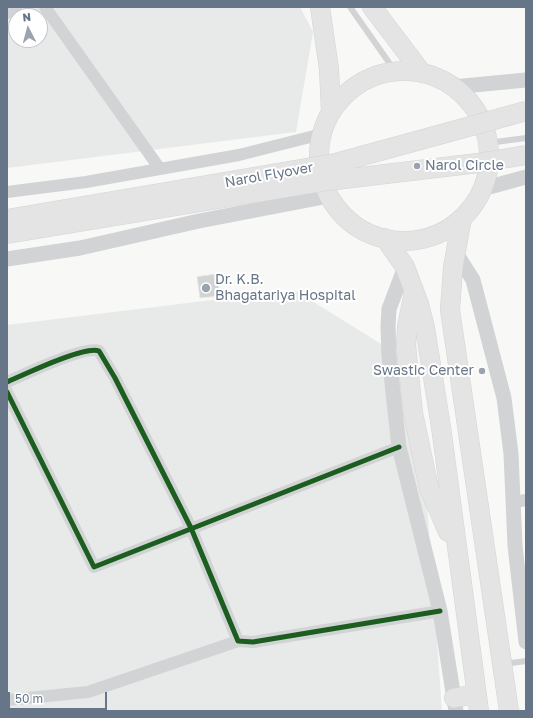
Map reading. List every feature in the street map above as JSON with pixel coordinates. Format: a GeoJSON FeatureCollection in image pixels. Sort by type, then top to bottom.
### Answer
{"type":"FeatureCollection","features":[{"type":"Feature","properties":{"kind":"main road"},"geometry":{"type":"LineString","coordinates":[[320,7],[329,69],[331,112]]}},
{"type":"Feature","properties":{"kind":"main road"},"geometry":{"type":"LineString","coordinates":[[372,7],[422,73]]}},
{"type":"Feature","properties":{"kind":"main road"},"geometry":{"type":"LineString","coordinates":[[395,71],[422,73],[438,78],[453,86],[477,111],[484,127],[488,143],[488,166],[482,189],[474,204],[462,218],[439,233],[412,240],[385,238],[368,232],[353,223],[339,211],[329,196],[320,166],[322,134],[331,112],[348,92],[370,78],[395,71]]}},
{"type":"Feature","properties":{"kind":"main road","name":"Narol Flyover"},"geometry":{"type":"LineString","coordinates":[[7,219],[336,163],[526,111]]}},
{"type":"Feature","properties":{"kind":"main road","name":"Narol Flyover"},"geometry":{"type":"LineString","coordinates":[[7,234],[327,181],[478,163],[526,155]]}},
{"type":"Feature","properties":{"kind":"main road"},"geometry":{"type":"LineString","coordinates":[[462,218],[456,253],[450,310],[509,711]]}},
{"type":"Feature","properties":{"kind":"main road"},"geometry":{"type":"LineString","coordinates":[[385,238],[405,267],[414,292],[426,335],[441,427],[477,703],[455,704]]}},
{"type":"Feature","properties":{"kind":"main road"},"geometry":{"type":"LineString","coordinates":[[414,292],[407,327],[406,345],[414,420],[429,488],[456,550]]}},
{"type":"Feature","properties":{"kind":"street"},"geometry":{"type":"LineString","coordinates":[[7,13],[16,7]]}},
{"type":"Feature","properties":{"kind":"street"},"geometry":{"type":"LineString","coordinates":[[44,7],[160,169]]}},
{"type":"Feature","properties":{"kind":"street"},"geometry":{"type":"LineString","coordinates":[[453,86],[526,80]]}},
{"type":"Feature","properties":{"kind":"street"},"geometry":{"type":"LineString","coordinates":[[7,192],[86,182],[239,155],[322,134]]}},
{"type":"Feature","properties":{"kind":"street"},"geometry":{"type":"LineString","coordinates":[[482,189],[526,178]]}},
{"type":"Feature","properties":{"kind":"street"},"geometry":{"type":"LineString","coordinates":[[7,259],[80,248],[199,220],[329,196]]}},
{"type":"Feature","properties":{"kind":"street"},"geometry":{"type":"LineString","coordinates":[[456,253],[472,280],[504,398],[511,454],[520,501],[515,546],[526,642]]}},
{"type":"Feature","properties":{"kind":"street"},"geometry":{"type":"LineString","coordinates":[[405,267],[389,309],[388,326],[389,356],[399,447],[440,612],[455,704]]}},
{"type":"Feature","properties":{"kind":"street"},"geometry":{"type":"LineString","coordinates":[[7,382],[79,353],[95,349],[99,351],[115,378],[191,528],[238,641]]}},
{"type":"Feature","properties":{"kind":"street"},"geometry":{"type":"LineString","coordinates":[[7,392],[94,567],[399,447]]}},
{"type":"Feature","properties":{"kind":"street"},"geometry":{"type":"LineString","coordinates":[[7,700],[88,692],[238,641],[253,642],[440,612]]}},
{"type":"Feature","properties":{"kind":"lane"},"geometry":{"type":"LineString","coordinates":[[350,7],[395,71]]}},
{"type":"Feature","properties":{"kind":"lane"},"geometry":{"type":"LineString","coordinates":[[488,143],[526,138]]}},
{"type":"Feature","properties":{"kind":"lane"},"geometry":{"type":"LineString","coordinates":[[502,665],[526,661]]}},
{"type":"Feature","properties":{"kind":"shaded area"},"geometry":{"type":"Polygon","coordinates":[[[7,7],[300,7],[313,32],[296,132],[7,168],[7,7]]]}},
{"type":"Feature","properties":{"kind":"shaded area"},"geometry":{"type":"Polygon","coordinates":[[[294,290],[417,366],[442,711],[7,711],[7,325],[294,290]]]}},
{"type":"Feature","properties":{"kind":"building"},"geometry":{"type":"Polygon","coordinates":[[[217,274],[220,296],[200,298],[197,277],[217,274]]]}},
{"type":"Feature","properties":{"kind":"cycle path"},"geometry":{"type":"LineString","coordinates":[[7,382],[68,356],[92,350],[99,351],[115,378],[191,528],[238,641],[253,642],[440,611]]}},
{"type":"Feature","properties":{"kind":"cycle path"},"geometry":{"type":"LineString","coordinates":[[7,392],[94,567],[399,447]]}},
{"type":"Feature","properties":{"kind":"place","name":"Narol Circle"},"geometry":{"type":"Point","coordinates":[417,166]}},
{"type":"Feature","properties":{"kind":"place","name":"Dr. K.B. Bhagatariya Hospital"},"geometry":{"type":"Point","coordinates":[206,288]}},
{"type":"Feature","properties":{"kind":"place","name":"Swastic Center"},"geometry":{"type":"Point","coordinates":[482,371]}}]}
